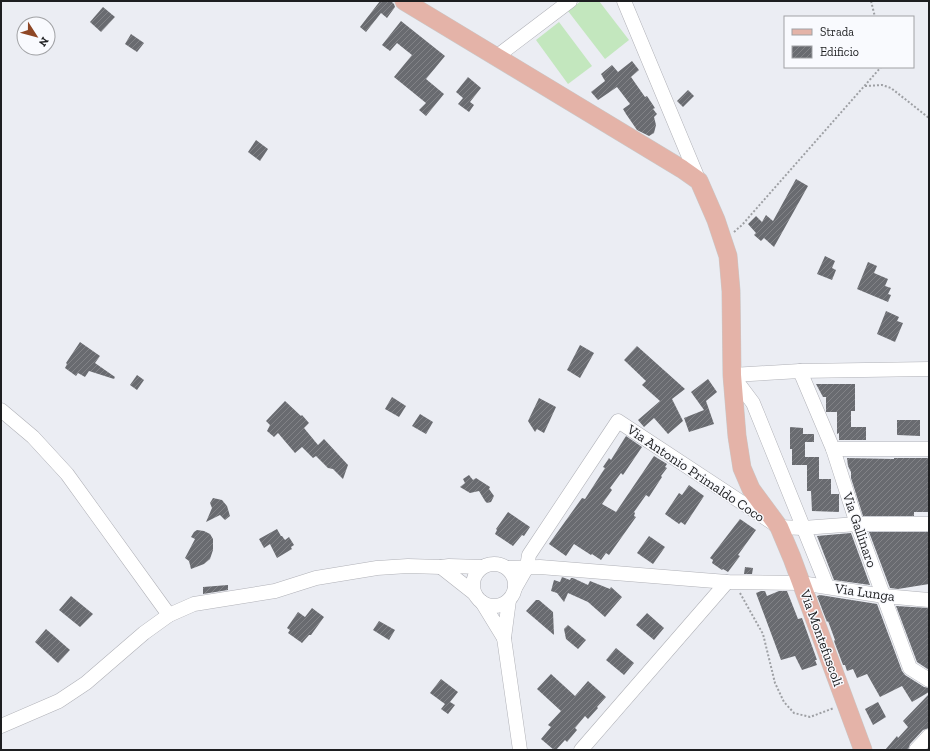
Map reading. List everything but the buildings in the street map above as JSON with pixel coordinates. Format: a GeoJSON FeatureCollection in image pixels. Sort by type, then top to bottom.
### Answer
{"type":"FeatureCollection","features":[{"type":"Feature","properties":{"kind":"main road"},"geometry":{"type":"LineString","coordinates":[[404,1],[682,169],[699,181]]}},
{"type":"Feature","properties":{"kind":"main road","name":"Via Montefuscoli"},"geometry":{"type":"LineString","coordinates":[[699,181],[716,220],[728,256],[731,291],[732,376],[737,436],[742,468],[751,489],[779,527],[863,750]]}},
{"type":"Feature","properties":{"kind":"street"},"geometry":{"type":"LineString","coordinates":[[496,57],[570,1]]}},
{"type":"Feature","properties":{"kind":"street"},"geometry":{"type":"LineString","coordinates":[[624,1],[699,181]]}},
{"type":"Feature","properties":{"kind":"street"},"geometry":{"type":"LineString","coordinates":[[732,376],[800,371],[929,368]]}},
{"type":"Feature","properties":{"kind":"street","name":"Via Gallinaro"},"geometry":{"type":"LineString","coordinates":[[800,371],[833,449],[857,524],[910,668],[929,680]]}},
{"type":"Feature","properties":{"kind":"street"},"geometry":{"type":"LineString","coordinates":[[732,376],[753,403],[827,586]]}},
{"type":"Feature","properties":{"kind":"street"},"geometry":{"type":"LineString","coordinates":[[1,410],[33,437],[67,474],[169,615]]}},
{"type":"Feature","properties":{"kind":"street","name":"Via Antonio Primaldo Coco"},"geometry":{"type":"LineString","coordinates":[[527,567],[529,555],[618,421],[779,527]]}},
{"type":"Feature","properties":{"kind":"street"},"geometry":{"type":"LineString","coordinates":[[833,449],[929,449]]}},
{"type":"Feature","properties":{"kind":"street"},"geometry":{"type":"LineString","coordinates":[[779,527],[803,528],[857,524],[929,524]]}},
{"type":"Feature","properties":{"kind":"street"},"geometry":{"type":"LineString","coordinates":[[504,638],[478,597],[473,586],[474,578],[477,572],[482,567],[495,563],[508,568],[513,574],[515,580],[504,638],[520,750]]}},
{"type":"Feature","properties":{"kind":"street"},"geometry":{"type":"LineString","coordinates":[[1,726],[59,701],[86,683],[144,633],[169,615],[194,604],[275,591],[316,578],[377,568],[408,566],[482,567]]}},
{"type":"Feature","properties":{"kind":"street"},"geometry":{"type":"LineString","coordinates":[[441,567],[487,605],[499,606],[512,594],[527,567]]}},
{"type":"Feature","properties":{"kind":"street","name":"Via Lunga"},"geometry":{"type":"LineString","coordinates":[[508,568],[527,567],[727,582],[801,583],[884,596],[929,600]]}},
{"type":"Feature","properties":{"kind":"street"},"geometry":{"type":"LineString","coordinates":[[580,750],[727,582]]}},
{"type":"Feature","properties":{"kind":"street"},"geometry":{"type":"LineString","coordinates":[[884,596],[929,591]]}},
{"type":"Feature","properties":{"kind":"street"},"geometry":{"type":"LineString","coordinates":[[916,750],[929,736]]}},
{"type":"Feature","properties":{"kind":"path"},"geometry":{"type":"LineString","coordinates":[[872,1],[875,16]]}},
{"type":"Feature","properties":{"kind":"path"},"geometry":{"type":"LineString","coordinates":[[723,242],[742,225],[880,68]]}},
{"type":"Feature","properties":{"kind":"path"},"geometry":{"type":"LineString","coordinates":[[864,86],[882,85],[891,88],[929,118]]}},
{"type":"Feature","properties":{"kind":"path"},"geometry":{"type":"LineString","coordinates":[[727,582],[739,592],[762,634],[775,683],[784,702],[794,714],[810,717],[846,704]]}},
{"type":"Feature","properties":{"kind":"green space"},"geometry":{"type":"Polygon","coordinates":[[[581,1],[599,1],[629,40],[605,59],[568,11],[581,1]]]}},
{"type":"Feature","properties":{"kind":"green space"},"geometry":{"type":"Polygon","coordinates":[[[559,22],[592,66],[568,84],[536,40],[559,22]]]}}]}
